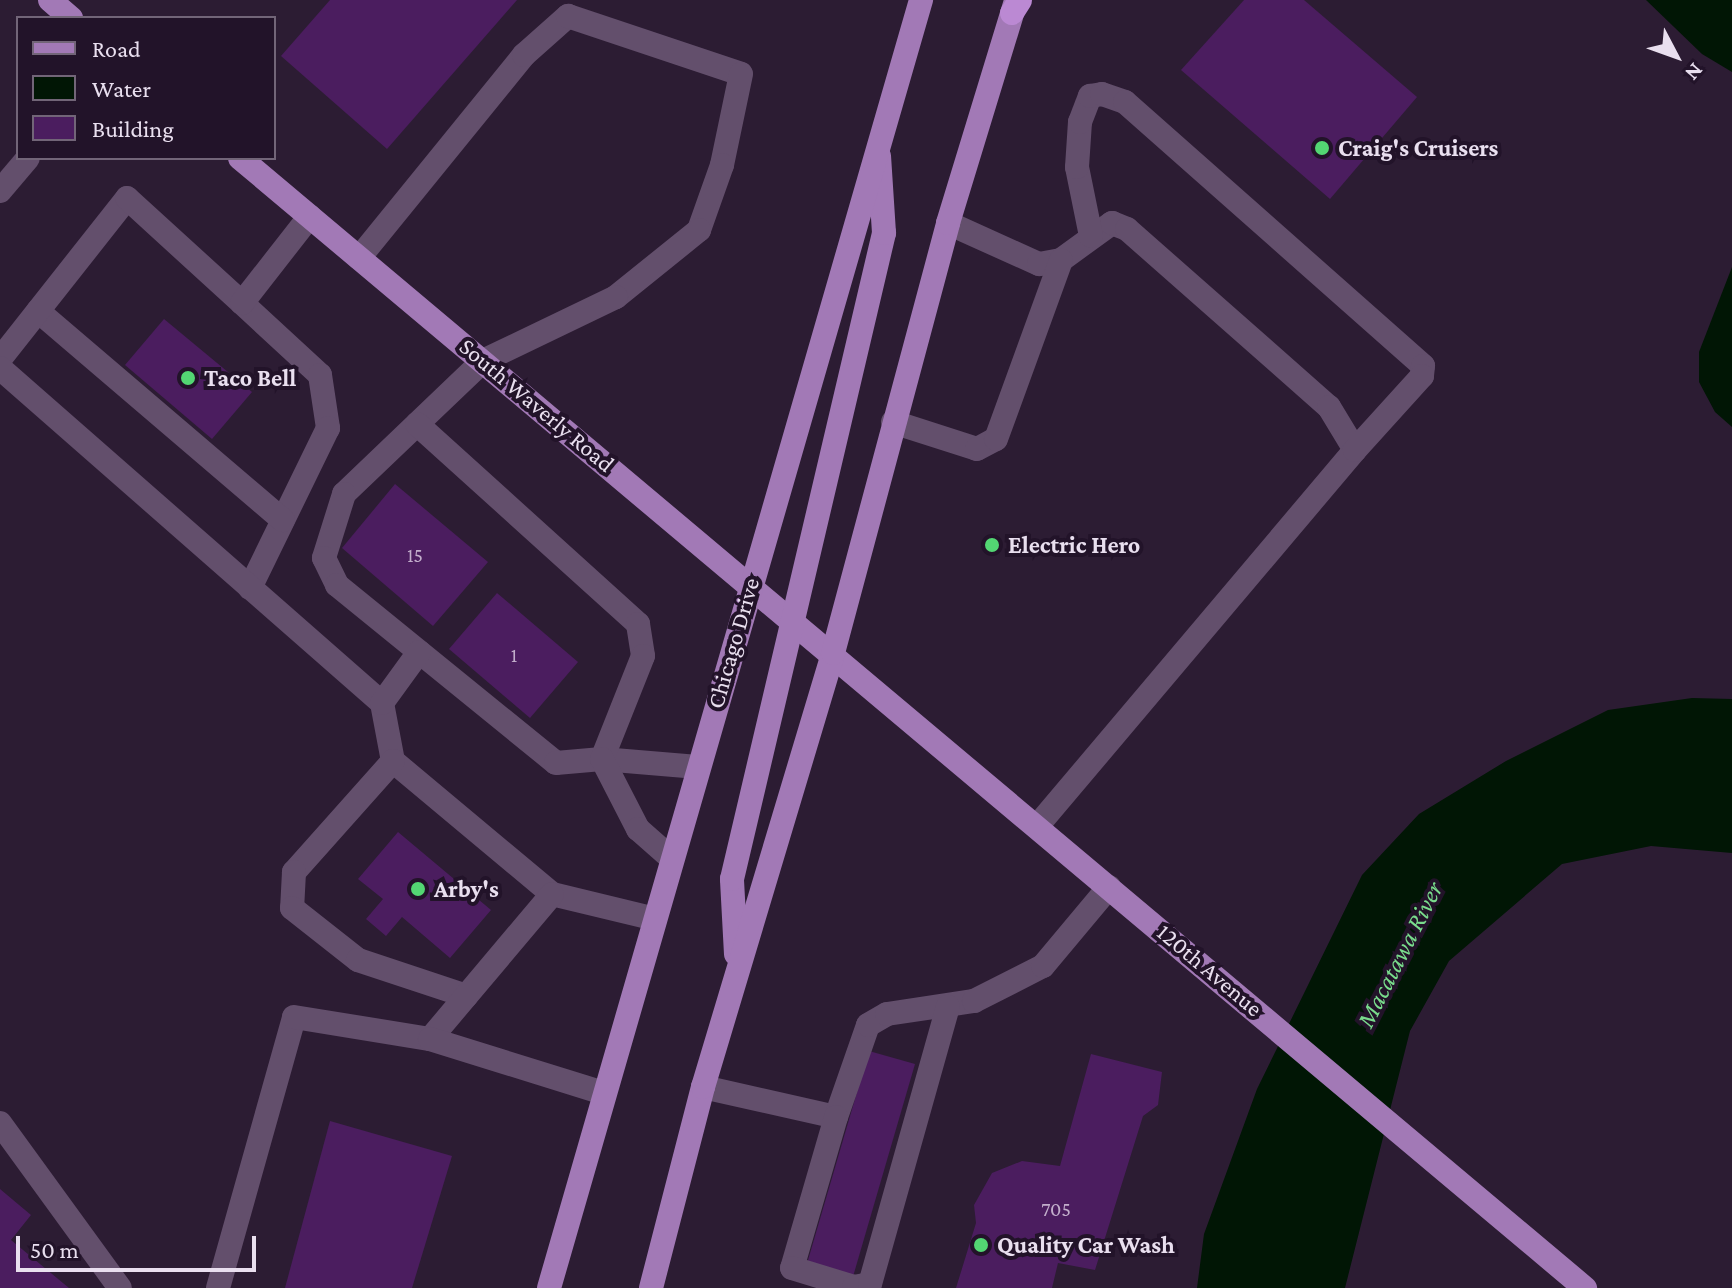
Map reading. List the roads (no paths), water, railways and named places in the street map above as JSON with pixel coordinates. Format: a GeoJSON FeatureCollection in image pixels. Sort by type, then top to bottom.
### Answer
{"type":"FeatureCollection","features":[{"type":"Feature","properties":{"kind":"main road"},"geometry":{"type":"LineString","coordinates":[[50,0],[69,16]]}},
{"type":"Feature","properties":{"kind":"main road","name":"Chicago Drive"},"geometry":{"type":"LineString","coordinates":[[549,1288],[878,138],[921,0]]}},
{"type":"Feature","properties":{"kind":"main road"},"geometry":{"type":"LineString","coordinates":[[651,1288],[703,1087],[833,653],[948,223],[1016,4]]}},
{"type":"Feature","properties":{"kind":"main road"},"geometry":{"type":"LineString","coordinates":[[737,974],[732,879],[884,233],[878,138]]}},
{"type":"Feature","properties":{"kind":"main road","name":"South Waverly Road"},"geometry":{"type":"LineString","coordinates":[[242,160],[833,653]]}},
{"type":"Feature","properties":{"kind":"main road","name":"120th Avenue"},"geometry":{"type":"LineString","coordinates":[[833,653],[1585,1288]]}},
{"type":"Feature","properties":{"kind":"lane"},"geometry":{"type":"LineString","coordinates":[[359,258],[524,55],[568,16],[741,74],[722,165],[699,230],[616,297],[483,361],[344,494],[324,558],[337,585],[556,763],[602,759],[698,767]]}},
{"type":"Feature","properties":{"kind":"lane"},"geometry":{"type":"LineString","coordinates":[[1037,826],[1355,450],[1422,376],[1423,366],[1125,102],[1102,94],[1090,96],[1080,122],[1077,167],[1091,236]]}},
{"type":"Feature","properties":{"kind":"lane"},"geometry":{"type":"LineString","coordinates":[[0,191],[26,160]]}},
{"type":"Feature","properties":{"kind":"lane"},"geometry":{"type":"LineString","coordinates":[[0,359],[127,198],[320,375],[328,428],[250,588]]}},
{"type":"Feature","properties":{"kind":"lane"},"geometry":{"type":"LineString","coordinates":[[242,303],[310,216]]}},
{"type":"Feature","properties":{"kind":"lane"},"geometry":{"type":"LineString","coordinates":[[948,223],[1039,264],[1061,260],[1112,223],[1127,229],[1329,407],[1355,450]]}},
{"type":"Feature","properties":{"kind":"lane"},"geometry":{"type":"LineString","coordinates":[[893,422],[977,449],[996,439],[1061,260]]}},
{"type":"Feature","properties":{"kind":"lane"},"geometry":{"type":"LineString","coordinates":[[38,311],[283,520]]}},
{"type":"Feature","properties":{"kind":"lane"},"geometry":{"type":"LineString","coordinates":[[0,368],[382,703],[393,761],[552,894],[655,919]]}},
{"type":"Feature","properties":{"kind":"lane"},"geometry":{"type":"LineString","coordinates":[[417,424],[638,624],[643,656],[602,759],[638,829],[672,859]]}},
{"type":"Feature","properties":{"kind":"lane"},"geometry":{"type":"LineString","coordinates":[[382,703],[419,652]]}},
{"type":"Feature","properties":{"kind":"lane"},"geometry":{"type":"LineString","coordinates":[[393,761],[294,872],[292,908],[358,960],[466,996]]}},
{"type":"Feature","properties":{"kind":"lane"},"geometry":{"type":"LineString","coordinates":[[948,1007],[870,1284],[854,1287],[792,1268],[836,1117],[868,1025],[912,1008],[948,1007],[974,1001],[1043,966],[1109,887]]}},
{"type":"Feature","properties":{"kind":"lane"},"geometry":{"type":"LineString","coordinates":[[430,1039],[552,894]]}},
{"type":"Feature","properties":{"kind":"lane"},"geometry":{"type":"LineString","coordinates":[[218,1288],[294,1017],[430,1039],[603,1093]]}},
{"type":"Feature","properties":{"kind":"lane"},"geometry":{"type":"LineString","coordinates":[[703,1087],[836,1117]]}},
{"type":"Feature","properties":{"kind":"lane"},"geometry":{"type":"LineString","coordinates":[[0,1123],[120,1288]]}},
{"type":"Feature","properties":{"kind":"water"},"geometry":{"type":"Polygon","coordinates":[[[1646,0],[1732,0],[1732,72],[1702,54],[1646,0]]]}},
{"type":"Feature","properties":{"kind":"water"},"geometry":{"type":"Polygon","coordinates":[[[1732,267],[1732,427],[1715,412],[1699,382],[1699,352],[1732,267]]]}},
{"type":"Feature","properties":{"kind":"water","name":"Macatawa River"},"geometry":{"type":"Polygon","coordinates":[[[1692,698],[1732,699],[1732,853],[1651,846],[1562,864],[1449,961],[1410,1031],[1345,1288],[1197,1288],[1204,1234],[1257,1089],[1362,875],[1419,814],[1506,761],[1608,710],[1692,698]]]}},
{"type":"Feature","properties":{"kind":"place","name":"Craig's Cruisers"},"geometry":{"type":"Point","coordinates":[1322,148]}},
{"type":"Feature","properties":{"kind":"place","name":"Taco Bell"},"geometry":{"type":"Point","coordinates":[188,378]}},
{"type":"Feature","properties":{"kind":"place","name":"Electric Hero"},"geometry":{"type":"Point","coordinates":[992,545]}},
{"type":"Feature","properties":{"kind":"place","name":"Arby's"},"geometry":{"type":"Point","coordinates":[418,889]}},
{"type":"Feature","properties":{"kind":"place","name":"Quality Car Wash"},"geometry":{"type":"Point","coordinates":[981,1245]}}]}
